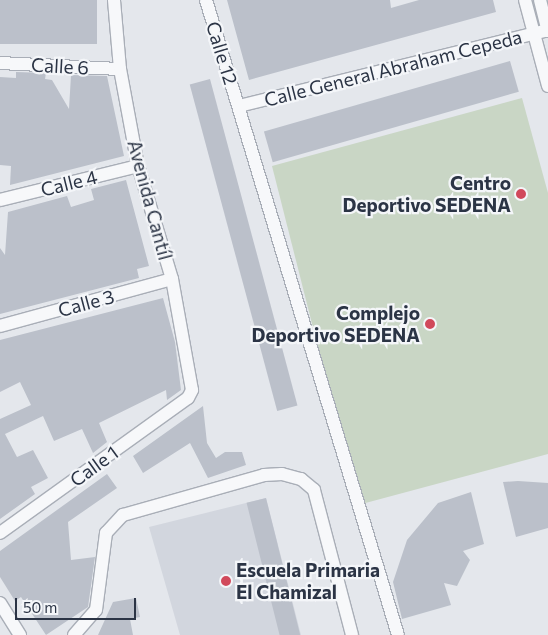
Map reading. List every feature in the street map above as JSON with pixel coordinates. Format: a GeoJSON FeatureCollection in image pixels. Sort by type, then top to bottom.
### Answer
{"type":"FeatureCollection","features":[{"type":"Feature","properties":{"kind":"street","name":"Avenida Cantíl"},"geometry":{"type":"LineString","coordinates":[[114,0],[120,69],[138,166],[172,279],[192,380],[188,398]]}},
{"type":"Feature","properties":{"kind":"street","name":"Calle 12"},"geometry":{"type":"LineString","coordinates":[[206,0],[398,635]]}},
{"type":"Feature","properties":{"kind":"street"},"geometry":{"type":"LineString","coordinates":[[525,0],[548,86]]}},
{"type":"Feature","properties":{"kind":"street"},"geometry":{"type":"LineString","coordinates":[[540,0],[548,30]]}},
{"type":"Feature","properties":{"kind":"street","name":"Calle General Abraham Cepeda"},"geometry":{"type":"LineString","coordinates":[[238,106],[548,30]]}},
{"type":"Feature","properties":{"kind":"street","name":"Calle 6"},"geometry":{"type":"LineString","coordinates":[[0,63],[120,69]]}},
{"type":"Feature","properties":{"kind":"street","name":"Calle 4"},"geometry":{"type":"LineString","coordinates":[[0,200],[138,166]]}},
{"type":"Feature","properties":{"kind":"street","name":"Calle 3"},"geometry":{"type":"LineString","coordinates":[[0,326],[172,279]]}},
{"type":"Feature","properties":{"kind":"street","name":"Calle 1"},"geometry":{"type":"LineString","coordinates":[[0,533],[188,398]]}},
{"type":"Feature","properties":{"kind":"street"},"geometry":{"type":"LineString","coordinates":[[74,635],[96,610],[106,533],[113,522],[134,509],[264,474],[301,479],[314,490],[352,635]]}},
{"type":"Feature","properties":{"kind":"street"},"geometry":{"type":"LineString","coordinates":[[0,603],[20,635]]}},
{"type":"Feature","properties":{"kind":"shaded area","name":"Escuela Primaria El Chamizal"},"geometry":{"type":"Polygon","coordinates":[[[266,498],[301,635],[180,635],[149,527],[266,498]]]}},
{"type":"Feature","properties":{"kind":"green space","name":"Complejo Deportivo SEDENA"},"geometry":{"type":"Polygon","coordinates":[[[522,98],[548,193],[548,454],[358,505],[272,166],[522,98]]]}},
{"type":"Feature","properties":{"kind":"building"},"geometry":{"type":"Polygon","coordinates":[[[0,0],[97,0],[97,44],[0,44],[0,0]]]}},
{"type":"Feature","properties":{"kind":"building"},"geometry":{"type":"Polygon","coordinates":[[[227,0],[390,0],[391,8],[419,0],[493,0],[496,12],[249,80],[227,0]]]}},
{"type":"Feature","properties":{"kind":"building"},"geometry":{"type":"Polygon","coordinates":[[[510,61],[519,92],[273,162],[264,132],[510,61]]]}},
{"type":"Feature","properties":{"kind":"building"},"geometry":{"type":"Polygon","coordinates":[[[16,72],[46,73],[45,79],[52,80],[69,109],[71,75],[107,76],[124,156],[10,185],[11,166],[0,165],[0,77],[16,78],[16,72]]]}},
{"type":"Feature","properties":{"kind":"building"},"geometry":{"type":"Polygon","coordinates":[[[210,79],[297,405],[277,411],[190,84],[210,79]]]}},
{"type":"Feature","properties":{"kind":"building"},"geometry":{"type":"Polygon","coordinates":[[[126,180],[149,266],[137,269],[139,278],[0,314],[0,248],[5,255],[8,212],[67,196],[71,207],[94,200],[91,189],[126,180]]]}},
{"type":"Feature","properties":{"kind":"building"},"geometry":{"type":"Polygon","coordinates":[[[163,298],[175,342],[181,390],[167,400],[166,390],[99,423],[107,442],[93,453],[82,429],[54,441],[43,416],[5,434],[17,457],[33,450],[48,478],[31,487],[35,494],[0,519],[0,419],[31,405],[20,382],[0,392],[0,340],[163,298]]]}},
{"type":"Feature","properties":{"kind":"building"},"geometry":{"type":"Polygon","coordinates":[[[203,406],[207,443],[216,458],[225,452],[242,452],[246,465],[208,478],[190,443],[143,473],[133,456],[203,406]]]}},
{"type":"Feature","properties":{"kind":"building"},"geometry":{"type":"Polygon","coordinates":[[[107,474],[117,488],[68,522],[71,560],[95,557],[88,607],[46,635],[21,597],[15,601],[0,577],[0,551],[107,474]]]}},
{"type":"Feature","properties":{"kind":"building"},"geometry":{"type":"Polygon","coordinates":[[[503,482],[548,483],[548,528],[516,537],[503,482]]]}},
{"type":"Feature","properties":{"kind":"building"},"geometry":{"type":"Polygon","coordinates":[[[471,492],[484,544],[463,551],[470,560],[457,586],[444,583],[451,605],[402,619],[393,582],[407,540],[438,503],[471,492]]]}},
{"type":"Feature","properties":{"kind":"building"},"geometry":{"type":"Polygon","coordinates":[[[266,498],[300,635],[280,635],[247,503],[266,498]]]}},
{"type":"Feature","properties":{"kind":"building"},"geometry":{"type":"Polygon","coordinates":[[[136,598],[140,617],[130,619],[133,635],[98,635],[113,602],[136,598]]]}},
{"type":"Feature","properties":{"kind":"place","name":"Centro Deportivo SEDENA"},"geometry":{"type":"Point","coordinates":[521,194]}},
{"type":"Feature","properties":{"kind":"place","name":"Complejo Deportivo SEDENA"},"geometry":{"type":"Point","coordinates":[430,324]}},
{"type":"Feature","properties":{"kind":"place","name":"Escuela Primaria El Chamizal"},"geometry":{"type":"Point","coordinates":[226,581]}}]}
